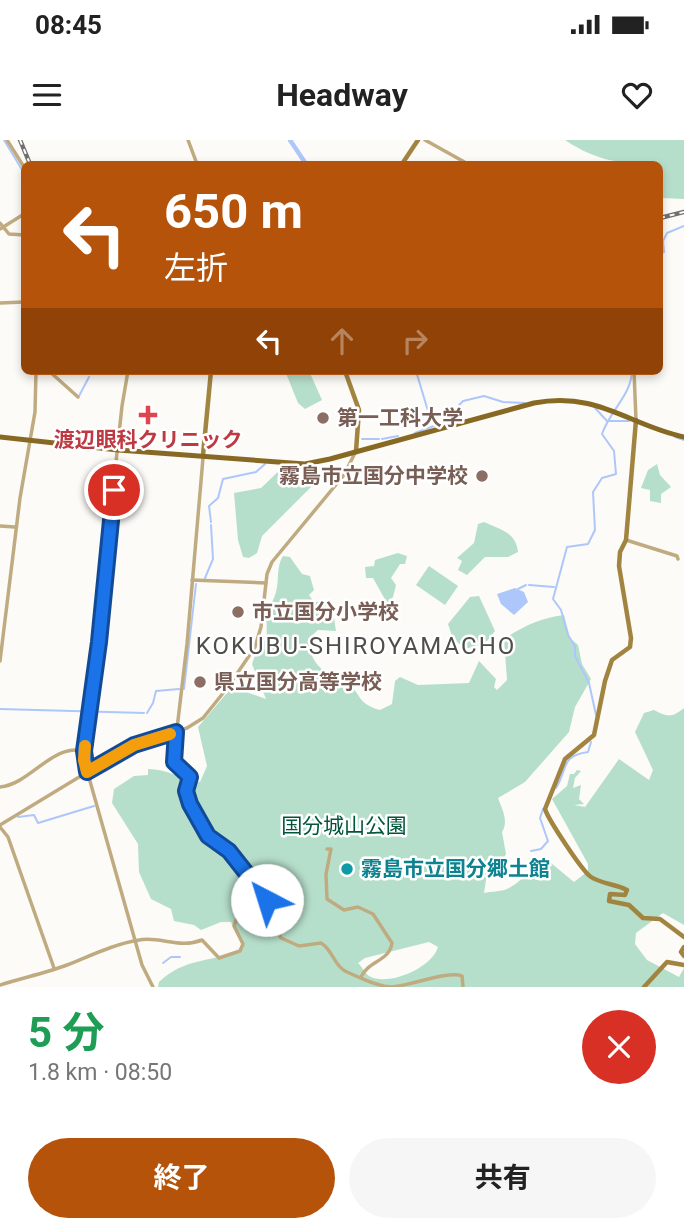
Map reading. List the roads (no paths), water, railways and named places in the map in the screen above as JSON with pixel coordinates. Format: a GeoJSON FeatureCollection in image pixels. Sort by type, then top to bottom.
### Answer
{"type":"FeatureCollection","features":[{"type":"Feature","properties":{"kind":"main road"},"geometry":{"type":"LineString","coordinates":[[404,161],[418,140]]}},
{"type":"Feature","properties":{"kind":"main road"},"geometry":{"type":"LineString","coordinates":[[203,455],[211,375]]}},
{"type":"Feature","properties":{"kind":"main road"},"geometry":{"type":"LineString","coordinates":[[346,375],[359,410],[356,451]]}},
{"type":"Feature","properties":{"kind":"main road"},"geometry":{"type":"LineString","coordinates":[[0,438],[305,464],[534,403],[587,402],[684,437]]}},
{"type":"Feature","properties":{"kind":"main road"},"geometry":{"type":"LineString","coordinates":[[636,420],[626,540],[620,552],[619,566],[631,638],[630,647],[612,660],[604,681],[594,735],[565,760],[545,809],[550,821],[586,873],[597,880],[627,890],[625,895],[610,894],[609,901],[629,905],[643,918],[660,919],[684,937]]}},
{"type":"Feature","properties":{"kind":"main road"},"geometry":{"type":"LineString","coordinates":[[684,947],[681,951],[684,956]]}},
{"type":"Feature","properties":{"kind":"main road"},"geometry":{"type":"LineString","coordinates":[[644,987],[665,962],[684,965]]}},
{"type":"Feature","properties":{"kind":"street"},"geometry":{"type":"LineString","coordinates":[[7,140],[21,162]]}},
{"type":"Feature","properties":{"kind":"street"},"geometry":{"type":"LineString","coordinates":[[188,140],[196,161]]}},
{"type":"Feature","properties":{"kind":"street"},"geometry":{"type":"LineString","coordinates":[[425,140],[463,161]]}},
{"type":"Feature","properties":{"kind":"street"},"geometry":{"type":"LineString","coordinates":[[21,216],[1,227],[9,234],[21,235]]}},
{"type":"Feature","properties":{"kind":"street"},"geometry":{"type":"LineString","coordinates":[[0,303],[21,302]]}},
{"type":"Feature","properties":{"kind":"street"},"geometry":{"type":"LineString","coordinates":[[0,661],[16,527],[35,412],[36,375]]}},
{"type":"Feature","properties":{"kind":"street"},"geometry":{"type":"LineString","coordinates":[[53,375],[78,397]]}},
{"type":"Feature","properties":{"kind":"street"},"geometry":{"type":"LineString","coordinates":[[127,375],[84,751],[87,772],[142,965],[153,987]]}},
{"type":"Feature","properties":{"kind":"street"},"geometry":{"type":"LineString","coordinates":[[635,375],[636,420]]}},
{"type":"Feature","properties":{"kind":"street"},"geometry":{"type":"LineString","coordinates":[[54,968],[8,837],[0,826],[134,745],[194,725],[208,713],[252,653],[261,627],[266,583],[276,556],[344,475],[356,451]]}},
{"type":"Feature","properties":{"kind":"street"},"geometry":{"type":"LineString","coordinates":[[0,985],[136,940],[153,939],[164,943],[186,944],[202,940],[219,958],[240,951],[243,944],[234,926],[236,920],[249,910],[262,908],[267,903],[264,893],[252,887],[251,879],[229,851],[208,836],[188,800],[186,791],[190,777],[174,762],[203,455]]}},
{"type":"Feature","properties":{"kind":"street"},"geometry":{"type":"LineString","coordinates":[[0,526],[16,527]]}},
{"type":"Feature","properties":{"kind":"street"},"geometry":{"type":"LineString","coordinates":[[626,540],[677,556],[678,559]]}},
{"type":"Feature","properties":{"kind":"street"},"geometry":{"type":"LineString","coordinates":[[192,580],[266,583]]}},
{"type":"Feature","properties":{"kind":"street"},"geometry":{"type":"LineString","coordinates":[[0,787],[20,781],[65,751],[84,751]]}},
{"type":"Feature","properties":{"kind":"street"},"geometry":{"type":"LineString","coordinates":[[327,849],[331,849],[331,858],[326,874],[327,899],[344,910],[358,907],[373,914],[392,943],[387,956],[368,967],[361,977]]}},
{"type":"Feature","properties":{"kind":"street"},"geometry":{"type":"LineString","coordinates":[[251,879],[270,884],[279,892],[279,901],[272,920],[281,938],[299,946],[321,943],[328,947],[337,965],[389,987],[458,974],[463,978],[463,987]]}},
{"type":"Feature","properties":{"kind":"water"},"geometry":{"type":"Polygon","coordinates":[[[515,588],[524,592],[528,602],[514,615],[501,604],[497,594],[515,588]]]}},
{"type":"Feature","properties":{"kind":"waterway"},"geometry":{"type":"LineString","coordinates":[[4,140],[21,168]]}},
{"type":"Feature","properties":{"kind":"waterway"},"geometry":{"type":"LineString","coordinates":[[290,140],[304,161]]}},
{"type":"Feature","properties":{"kind":"waterway"},"geometry":{"type":"LineString","coordinates":[[663,241],[667,233],[684,226]]}},
{"type":"Feature","properties":{"kind":"waterway"},"geometry":{"type":"LineString","coordinates":[[663,241],[663,252]]}},
{"type":"Feature","properties":{"kind":"waterway"},"geometry":{"type":"LineString","coordinates":[[417,375],[428,411],[427,428]]}},
{"type":"Feature","properties":{"kind":"waterway"},"geometry":{"type":"LineString","coordinates":[[596,715],[589,683],[575,656],[575,646],[568,635],[561,610],[553,599],[567,547],[588,544],[595,530],[593,492],[602,478],[616,474],[614,451],[602,434],[624,396],[632,375]]}},
{"type":"Feature","properties":{"kind":"waterway"},"geometry":{"type":"LineString","coordinates":[[79,396],[89,377]]}},
{"type":"Feature","properties":{"kind":"waterway"},"geometry":{"type":"LineString","coordinates":[[415,433],[442,423],[463,401],[484,396],[503,402],[525,403]]}},
{"type":"Feature","properties":{"kind":"waterway"},"geometry":{"type":"LineString","coordinates":[[595,408],[607,421],[629,421]]}},
{"type":"Feature","properties":{"kind":"waterway"},"geometry":{"type":"LineString","coordinates":[[382,439],[398,436]]}},
{"type":"Feature","properties":{"kind":"waterway"},"geometry":{"type":"LineString","coordinates":[[675,437],[684,440]]}},
{"type":"Feature","properties":{"kind":"waterway"},"geometry":{"type":"LineString","coordinates":[[362,439],[379,439]]}},
{"type":"Feature","properties":{"kind":"waterway"},"geometry":{"type":"LineString","coordinates":[[211,522],[209,506],[218,498],[223,479],[256,472],[265,464]]}},
{"type":"Feature","properties":{"kind":"waterway"},"geometry":{"type":"LineString","coordinates":[[205,578],[213,559],[211,525]]}},
{"type":"Feature","properties":{"kind":"waterway"},"geometry":{"type":"LineString","coordinates":[[184,689],[196,584]]}},
{"type":"Feature","properties":{"kind":"waterway"},"geometry":{"type":"LineString","coordinates":[[518,589],[526,585]]}},
{"type":"Feature","properties":{"kind":"waterway"},"geometry":{"type":"LineString","coordinates":[[529,585],[554,587]]}},
{"type":"Feature","properties":{"kind":"waterway"},"geometry":{"type":"LineString","coordinates":[[147,713],[156,691],[179,689]]}},
{"type":"Feature","properties":{"kind":"waterway"},"geometry":{"type":"LineString","coordinates":[[0,709],[144,713]]}},
{"type":"Feature","properties":{"kind":"waterway"},"geometry":{"type":"LineString","coordinates":[[556,788],[569,760],[588,752],[591,742]]}},
{"type":"Feature","properties":{"kind":"waterway"},"geometry":{"type":"LineString","coordinates":[[18,817],[34,815],[38,823],[94,806]]}},
{"type":"Feature","properties":{"kind":"waterway"},"geometry":{"type":"LineString","coordinates":[[531,851],[541,849],[548,841],[540,818],[543,809]]}},
{"type":"Feature","properties":{"kind":"waterway"},"geometry":{"type":"LineString","coordinates":[[163,963],[171,957],[180,957]]}},
{"type":"Feature","properties":{"kind":"railway"},"geometry":{"type":"LineString","coordinates":[[20,140],[29,161]]}},
{"type":"Feature","properties":{"kind":"railway"},"geometry":{"type":"LineString","coordinates":[[663,217],[684,212]]}},
{"type":"Feature","properties":{"kind":"place","name":"渡辺眼科クリニック"},"geometry":{"type":"Point","coordinates":[148,415]}},
{"type":"Feature","properties":{"kind":"place","name":"第一工科大学"},"geometry":{"type":"Point","coordinates":[323,418]}},
{"type":"Feature","properties":{"kind":"place","name":"霧島市立国分中学校"},"geometry":{"type":"Point","coordinates":[482,476]}},
{"type":"Feature","properties":{"kind":"place","name":"市立国分小学校"},"geometry":{"type":"Point","coordinates":[238,612]}},
{"type":"Feature","properties":{"kind":"place","name":"県立国分高等学校"},"geometry":{"type":"Point","coordinates":[200,682]}},
{"type":"Feature","properties":{"kind":"place","name":"霧島市立国分郷土館"},"geometry":{"type":"Point","coordinates":[347,869]}},
{"type":"Feature","properties":{"kind":"district","name":"KOKUBU-SHIROYAMACHO"},"geometry":{"type":"Point","coordinates":[356,646]}},
{"type":"Feature","properties":{"kind":"park label","name":"国分城山公園"},"geometry":{"type":"Point","coordinates":[344,826]}}]}
